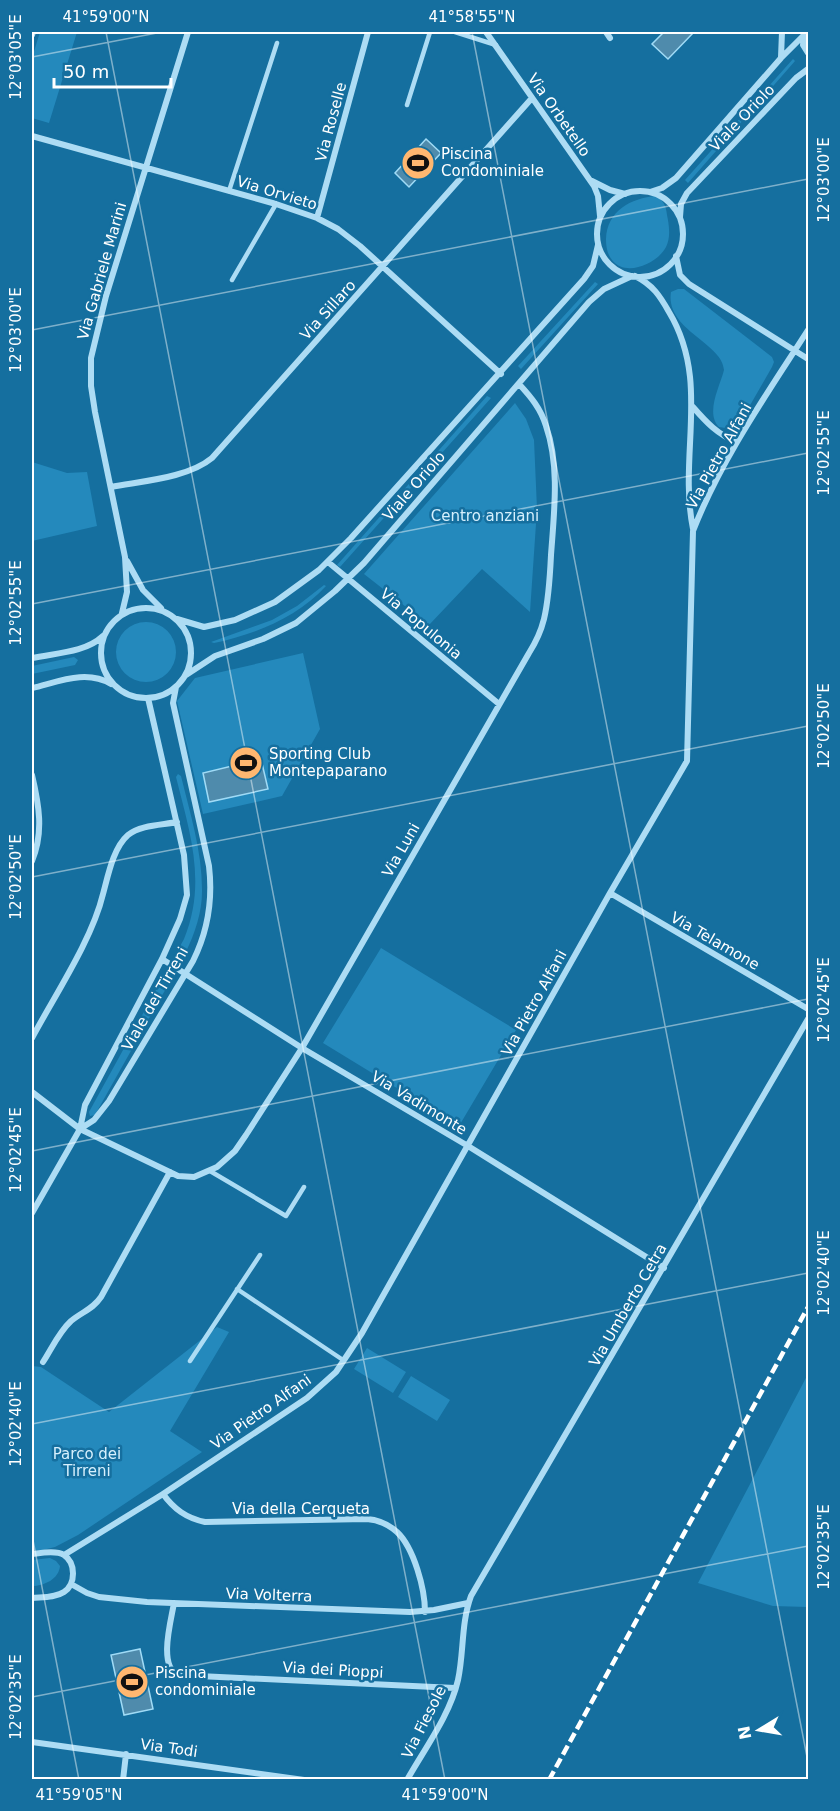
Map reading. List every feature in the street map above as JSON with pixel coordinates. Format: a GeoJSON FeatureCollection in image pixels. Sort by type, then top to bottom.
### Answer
{"type":"FeatureCollection","features":[{"type":"Feature","properties":{"kind":"street","name":"Via Gabriele Marini"},"geometry":{"type":"LineString","coordinates":[[122,614],[127,592],[125,557],[93,399],[91,358],[101,312],[188,32]]}},
{"type":"Feature","properties":{"kind":"street","name":"Via Roselle"},"geometry":{"type":"LineString","coordinates":[[317,218],[368,32]]}},
{"type":"Feature","properties":{"kind":"street","name":"Via Orbetello"},"geometry":{"type":"LineString","coordinates":[[486,32],[591,181],[598,196],[600,217]]}},
{"type":"Feature","properties":{"kind":"street"},"geometry":{"type":"LineString","coordinates":[[781,58],[782,32]]}},
{"type":"Feature","properties":{"kind":"street"},"geometry":{"type":"LineString","coordinates":[[806,33],[803,45],[808,54]]}},
{"type":"Feature","properties":{"kind":"street","name":"Viale Oriolo"},"geometry":{"type":"LineString","coordinates":[[649,192],[663,188],[676,178],[781,58],[806,33]]}},
{"type":"Feature","properties":{"kind":"street","name":"Viale Oriolo"},"geometry":{"type":"LineString","coordinates":[[680,218],[681,204],[687,193],[796,78],[808,69]]}},
{"type":"Feature","properties":{"kind":"street","name":"Via Sillaro"},"geometry":{"type":"LineString","coordinates":[[111,487],[177,474],[207,462],[532,98]]}},
{"type":"Feature","properties":{"kind":"street","name":"Via Orvieto"},"geometry":{"type":"LineString","coordinates":[[32,136],[276,204],[317,218],[338,229],[360,246],[501,374]]}},
{"type":"Feature","properties":{"kind":"street"},"geometry":{"type":"LineString","coordinates":[[591,181],[625,194]]}},
{"type":"Feature","properties":{"kind":"street"},"geometry":{"type":"LineString","coordinates":[[634,276],[654,274],[664,269],[676,256],[682,239],[680,218],[666,199],[649,192],[633,191],[613,200],[600,217],[597,227],[598,245],[612,267],[634,276],[657,292],[680,331],[687,354],[693,406],[687,493],[693,531]]}},
{"type":"Feature","properties":{"kind":"street","name":"Viale Oriolo"},"geometry":{"type":"LineString","coordinates":[[177,619],[204,627],[220,625],[250,615],[290,593],[328,562],[501,374],[588,274],[595,260],[598,245]]}},
{"type":"Feature","properties":{"kind":"street"},"geometry":{"type":"LineString","coordinates":[[676,256],[680,275],[688,284],[808,359]]}},
{"type":"Feature","properties":{"kind":"street","name":"Viale Oriolo"},"geometry":{"type":"LineString","coordinates":[[186,675],[221,654],[287,629],[306,616],[349,579],[593,298],[611,285],[634,276]]}},
{"type":"Feature","properties":{"kind":"street","name":"Via Pietro Alfani"},"geometry":{"type":"LineString","coordinates":[[64,1555],[163,1494],[307,1398],[336,1372],[362,1333],[687,761],[693,531],[704,503],[737,442],[808,330]]}},
{"type":"Feature","properties":{"kind":"street","name":"Via Luni"},"geometry":{"type":"LineString","coordinates":[[32,1092],[80,1129],[178,1176],[194,1177],[210,1171],[235,1151],[302,1048],[534,645],[541,629],[548,593],[554,484],[549,434],[536,403],[519,384]]}},
{"type":"Feature","properties":{"kind":"street"},"geometry":{"type":"LineString","coordinates":[[693,406],[720,434],[737,442]]}},
{"type":"Feature","properties":{"kind":"street","name":"Via Gabriele Marini"},"geometry":{"type":"LineString","coordinates":[[125,557],[146,595],[165,610]]}},
{"type":"Feature","properties":{"kind":"street","name":"Via Populonia"},"geometry":{"type":"LineString","coordinates":[[328,562],[499,704]]}},
{"type":"Feature","properties":{"kind":"street"},"geometry":{"type":"LineString","coordinates":[[32,688],[86,676],[100,678],[119,690],[133,696],[148,698],[163,695],[176,687],[186,675],[191,661],[191,645],[186,631],[177,619],[165,610],[150,607],[135,608],[122,614],[111,623],[100,650],[102,665],[108,678],[119,690]]}},
{"type":"Feature","properties":{"kind":"street"},"geometry":{"type":"LineString","coordinates":[[32,658],[91,645],[104,636]]}},
{"type":"Feature","properties":{"kind":"street","name":"Viale dei Tirreni"},"geometry":{"type":"LineString","coordinates":[[80,1129],[94,1120],[104,1107],[186,973],[205,932],[211,883],[173,703],[176,687]]}},
{"type":"Feature","properties":{"kind":"street","name":"Viale dei Tirreni"},"geometry":{"type":"LineString","coordinates":[[32,1213],[80,1129],[85,1105],[162,959],[180,919],[187,895],[185,865],[177,822],[148,698]]}},
{"type":"Feature","properties":{"kind":"street"},"geometry":{"type":"LineString","coordinates":[[32,775],[40,827],[38,845],[32,861]]}},
{"type":"Feature","properties":{"kind":"street"},"geometry":{"type":"LineString","coordinates":[[32,1038],[92,925],[122,842],[129,835],[141,829],[177,822]]}},
{"type":"Feature","properties":{"kind":"street","name":"Via Telamone"},"geometry":{"type":"LineString","coordinates":[[610,893],[808,1009]]}},
{"type":"Feature","properties":{"kind":"street","name":"Via Vadimonte"},"geometry":{"type":"LineString","coordinates":[[162,959],[302,1048],[468,1146],[664,1268]]}},
{"type":"Feature","properties":{"kind":"street","name":"Via Umberto Cetra"},"geometry":{"type":"LineString","coordinates":[[468,1603],[808,1019]]}},
{"type":"Feature","properties":{"kind":"street"},"geometry":{"type":"LineString","coordinates":[[44,1362],[69,1323],[97,1303],[170,1173]]}},
{"type":"Feature","properties":{"kind":"street","name":"Via della Cerqueta"},"geometry":{"type":"LineString","coordinates":[[163,1494],[180,1512],[205,1522],[357,1519],[376,1520],[387,1524],[401,1536],[410,1552],[423,1588],[425,1611]]}},
{"type":"Feature","properties":{"kind":"street"},"geometry":{"type":"LineString","coordinates":[[32,1554],[64,1555],[72,1565],[73,1577],[68,1589],[60,1594],[32,1598]]}},
{"type":"Feature","properties":{"kind":"street","name":"Via Volterra"},"geometry":{"type":"LineString","coordinates":[[71,1584],[87,1593],[105,1598],[174,1604],[425,1611],[468,1603]]}},
{"type":"Feature","properties":{"kind":"street","name":"Via Fiesole"},"geometry":{"type":"LineString","coordinates":[[407,1779],[446,1712],[455,1688],[468,1603]]}},
{"type":"Feature","properties":{"kind":"street","name":"Via dei Pioppi"},"geometry":{"type":"LineString","coordinates":[[174,1604],[167,1656],[171,1670],[178,1675],[455,1688]]}},
{"type":"Feature","properties":{"kind":"street","name":"Via Todi"},"geometry":{"type":"LineString","coordinates":[[32,1742],[304,1779]]}},
{"type":"Feature","properties":{"kind":"street"},"geometry":{"type":"LineString","coordinates":[[123,1779],[126,1754]]}},
{"type":"Feature","properties":{"kind":"lane"},"geometry":{"type":"LineString","coordinates":[[407,105],[430,32]]}},
{"type":"Feature","properties":{"kind":"lane"},"geometry":{"type":"LineString","coordinates":[[455,32],[495,45]]}},
{"type":"Feature","properties":{"kind":"lane"},"geometry":{"type":"LineString","coordinates":[[229,191],[277,43]]}},
{"type":"Feature","properties":{"kind":"lane"},"geometry":{"type":"LineString","coordinates":[[232,280],[276,204]]}},
{"type":"Feature","properties":{"kind":"lane"},"geometry":{"type":"LineString","coordinates":[[210,1171],[286,1216],[304,1187]]}},
{"type":"Feature","properties":{"kind":"lane"},"geometry":{"type":"LineString","coordinates":[[190,1361],[260,1255]]}},
{"type":"Feature","properties":{"kind":"lane"},"geometry":{"type":"LineString","coordinates":[[237,1290],[344,1360]]}},
{"type":"Feature","properties":{"kind":"green space"},"geometry":{"type":"Polygon","coordinates":[[[40,32],[77,32],[49,123],[32,118],[32,58],[40,32]]]}},
{"type":"Feature","properties":{"kind":"green space"},"geometry":{"type":"Polygon","coordinates":[[[793,59],[795,61],[688,183],[685,180],[793,59]]]}},
{"type":"Feature","properties":{"kind":"green space"},"geometry":{"type":"Polygon","coordinates":[[[656,196],[663,202],[667,212],[669,239],[666,247],[656,258],[641,266],[625,268],[618,265],[610,258],[607,247],[607,229],[611,221],[629,203],[656,196]]]}},
{"type":"Feature","properties":{"kind":"green space"},"geometry":{"type":"Polygon","coordinates":[[[595,282],[598,284],[521,369],[518,366],[595,282]]]}},
{"type":"Feature","properties":{"kind":"green space"},"geometry":{"type":"Polygon","coordinates":[[[684,289],[772,357],[774,362],[741,421],[732,429],[719,427],[713,414],[724,370],[721,360],[677,316],[672,305],[671,292],[684,289]]]}},
{"type":"Feature","properties":{"kind":"green space"},"geometry":{"type":"Polygon","coordinates":[[[487,396],[491,398],[340,567],[337,565],[487,396]]]}},
{"type":"Feature","properties":{"kind":"green space","name":"Centro anziani"},"geometry":{"type":"Polygon","coordinates":[[[515,403],[526,419],[534,440],[537,509],[530,612],[482,569],[429,625],[364,574],[515,403]]]}},
{"type":"Feature","properties":{"kind":"green space"},"geometry":{"type":"Polygon","coordinates":[[[32,462],[67,473],[87,472],[97,526],[32,541],[32,462]]]}},
{"type":"Feature","properties":{"kind":"green space"},"geometry":{"type":"Polygon","coordinates":[[[324,585],[326,586],[315,597],[289,616],[245,635],[211,642],[272,620],[297,606],[324,585]]]}},
{"type":"Feature","properties":{"kind":"green space"},"geometry":{"type":"Polygon","coordinates":[[[146,622],[167,631],[176,652],[167,673],[146,682],[125,673],[116,652],[125,631],[146,622]]]}},
{"type":"Feature","properties":{"kind":"green space","name":"Sporting Club Montepaparano"},"geometry":{"type":"Polygon","coordinates":[[[303,653],[320,729],[282,796],[203,814],[177,701],[195,678],[303,653]]]}},
{"type":"Feature","properties":{"kind":"green space"},"geometry":{"type":"Polygon","coordinates":[[[74,657],[78,660],[75,665],[32,674],[32,666],[74,657]]]}},
{"type":"Feature","properties":{"kind":"green space"},"geometry":{"type":"Polygon","coordinates":[[[178,774],[181,776],[200,861],[202,889],[198,921],[178,967],[95,1115],[90,1116],[89,1112],[184,939],[191,918],[195,878],[194,858],[176,777],[178,774]]]}},
{"type":"Feature","properties":{"kind":"green space"},"geometry":{"type":"Polygon","coordinates":[[[381,948],[516,1030],[459,1126],[323,1043],[381,948]]]}},
{"type":"Feature","properties":{"kind":"green space","name":"Parco dei Tirreni"},"geometry":{"type":"Polygon","coordinates":[[[217,1327],[229,1332],[170,1431],[202,1452],[78,1535],[55,1547],[32,1550],[32,1366],[41,1367],[109,1412],[217,1327]]]}},
{"type":"Feature","properties":{"kind":"green space"},"geometry":{"type":"Polygon","coordinates":[[[367,1348],[406,1372],[393,1393],[354,1369],[367,1348]]]}},
{"type":"Feature","properties":{"kind":"green space"},"geometry":{"type":"Polygon","coordinates":[[[808,1374],[808,1607],[773,1606],[698,1583],[808,1374]]]}},
{"type":"Feature","properties":{"kind":"green space"},"geometry":{"type":"Polygon","coordinates":[[[411,1376],[450,1400],[437,1421],[398,1397],[411,1376]]]}},
{"type":"Feature","properties":{"kind":"green space"},"geometry":{"type":"Polygon","coordinates":[[[50,1558],[60,1566],[57,1575],[46,1583],[32,1586],[32,1560],[50,1558]]]}},
{"type":"Feature","properties":{"kind":"shaded area"},"geometry":{"type":"Polygon","coordinates":[[[664,32],[694,32],[668,59],[652,44],[664,32]]]}},
{"type":"Feature","properties":{"kind":"shaded area","name":"Piscina Condominiale"},"geometry":{"type":"Polygon","coordinates":[[[426,139],[441,153],[409,187],[395,173],[426,139]]]}},
{"type":"Feature","properties":{"kind":"shaded area"},"geometry":{"type":"Polygon","coordinates":[[[261,759],[268,789],[209,802],[203,773],[261,759]]]}},
{"type":"Feature","properties":{"kind":"shaded area","name":"Piscina condominiale"},"geometry":{"type":"Polygon","coordinates":[[[140,1649],[153,1709],[124,1715],[111,1655],[140,1649]]]}},
{"type":"Feature","properties":{"kind":"railway"},"geometry":{"type":"LineString","coordinates":[[549,1780],[808,1307]]}},
{"type":"Feature","properties":{"kind":"place","name":"Piscina Condominiale"},"geometry":{"type":"Point","coordinates":[418,163]}},
{"type":"Feature","properties":{"kind":"place","name":"Sporting Club Montepaparano"},"geometry":{"type":"Point","coordinates":[246,763]}},
{"type":"Feature","properties":{"kind":"place","name":"Piscina condominiale"},"geometry":{"type":"Point","coordinates":[132,1682]}}]}
